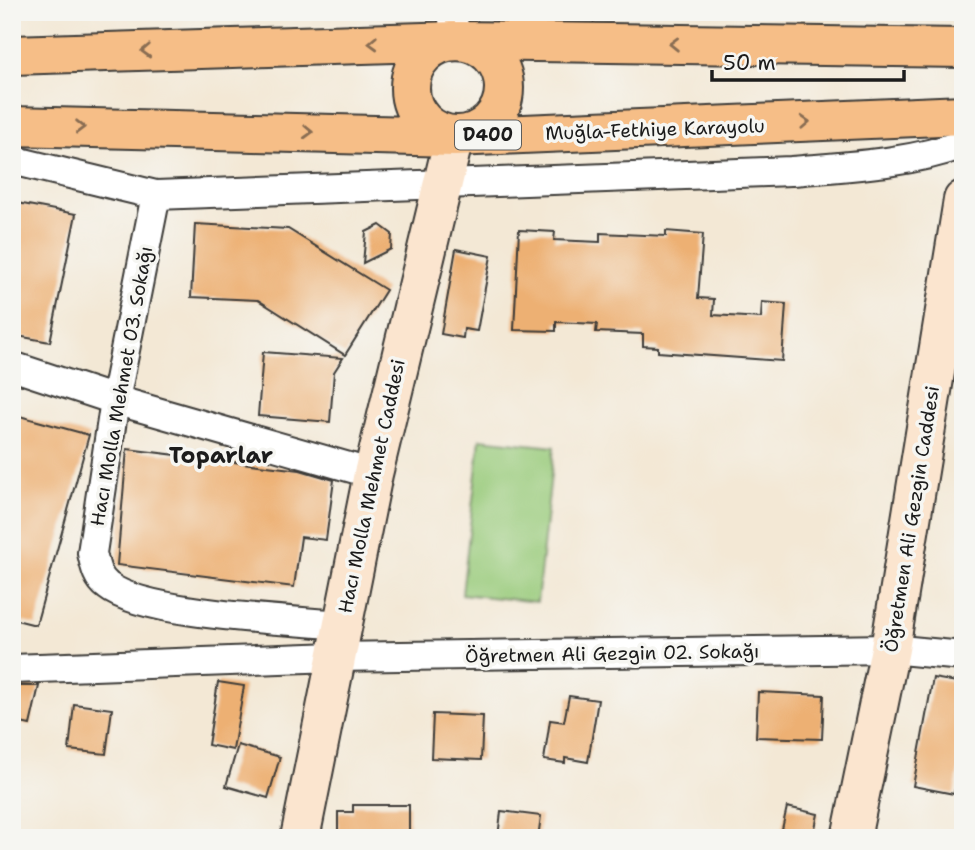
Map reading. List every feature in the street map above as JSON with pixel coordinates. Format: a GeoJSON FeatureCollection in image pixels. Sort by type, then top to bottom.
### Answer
{"type":"FeatureCollection","features":[{"type":"Feature","properties":{"kind":"highway"},"geometry":{"type":"LineString","coordinates":[[12,55],[454,27],[963,48]]}},
{"type":"Feature","properties":{"kind":"highway"},"geometry":{"type":"LineString","coordinates":[[454,27],[471,43],[486,50],[496,62],[503,76],[504,92],[491,121],[478,130],[454,136],[433,129],[421,119],[410,91],[417,62],[441,43],[454,27]]}},
{"type":"Feature","properties":{"kind":"highway","name":"Muğla-Fethiye Karayolu"},"geometry":{"type":"LineString","coordinates":[[12,126],[454,136],[963,115]]}},
{"type":"Feature","properties":{"kind":"street","name":"Hacı Molla Mehmet Caddesi"},"geometry":{"type":"LineString","coordinates":[[300,838],[373,474],[454,136]]}},
{"type":"Feature","properties":{"kind":"street"},"geometry":{"type":"LineString","coordinates":[[12,160],[156,195],[791,170],[886,163],[938,153],[963,144]]}},
{"type":"Feature","properties":{"kind":"street","name":"Hacı Molla Mehmet 03. Sokağı"},"geometry":{"type":"LineString","coordinates":[[156,195],[115,400],[92,553],[96,572],[107,586],[136,599],[338,641]]}},
{"type":"Feature","properties":{"kind":"street","name":"Öğretmen Ali Gezgin Caddesi"},"geometry":{"type":"LineString","coordinates":[[851,838],[890,649],[963,200]]}},
{"type":"Feature","properties":{"kind":"street"},"geometry":{"type":"LineString","coordinates":[[12,366],[115,400],[373,474]]}},
{"type":"Feature","properties":{"kind":"street"},"geometry":{"type":"LineString","coordinates":[[12,669],[338,641]]}},
{"type":"Feature","properties":{"kind":"street","name":"Öğretmen Ali Gezgin 02. Sokağı"},"geometry":{"type":"LineString","coordinates":[[338,641],[890,649],[963,656]]}},
{"type":"Feature","properties":{"kind":"green space"},"geometry":{"type":"Polygon","coordinates":[[[480,439],[554,447],[537,602],[462,594],[480,439]]]}},
{"type":"Feature","properties":{"kind":"building"},"geometry":{"type":"Polygon","coordinates":[[[12,202],[76,214],[50,342],[12,335],[12,202]]]}},
{"type":"Feature","properties":{"kind":"building"},"geometry":{"type":"Polygon","coordinates":[[[195,224],[288,229],[386,290],[345,355],[258,300],[191,297],[195,224]]]}},
{"type":"Feature","properties":{"kind":"building"},"geometry":{"type":"Polygon","coordinates":[[[380,225],[392,234],[391,249],[363,263],[366,232],[380,225]]]}},
{"type":"Feature","properties":{"kind":"building"},"geometry":{"type":"Polygon","coordinates":[[[519,230],[555,232],[554,240],[600,242],[600,233],[666,236],[666,231],[703,234],[698,298],[714,299],[713,315],[761,318],[762,302],[786,304],[782,361],[658,352],[658,347],[643,346],[643,334],[596,332],[597,324],[556,322],[556,331],[514,330],[519,230]]]}},
{"type":"Feature","properties":{"kind":"building"},"geometry":{"type":"Polygon","coordinates":[[[456,249],[491,256],[477,331],[464,329],[463,338],[441,334],[456,249]]]}},
{"type":"Feature","properties":{"kind":"building"},"geometry":{"type":"Polygon","coordinates":[[[263,352],[343,358],[334,372],[330,422],[258,416],[263,352]]]}},
{"type":"Feature","properties":{"kind":"building"},"geometry":{"type":"Polygon","coordinates":[[[12,414],[89,435],[36,625],[12,619],[12,414]]]}},
{"type":"Feature","properties":{"kind":"building"},"geometry":{"type":"Polygon","coordinates":[[[127,449],[300,470],[334,480],[326,540],[301,537],[294,587],[117,565],[127,449]]]}},
{"type":"Feature","properties":{"kind":"building"},"geometry":{"type":"Polygon","coordinates":[[[933,678],[963,683],[959,739],[963,739],[963,746],[954,794],[913,786],[933,678]]]}},
{"type":"Feature","properties":{"kind":"building"},"geometry":{"type":"Polygon","coordinates":[[[218,682],[244,686],[233,750],[208,745],[218,682]]]}},
{"type":"Feature","properties":{"kind":"building"},"geometry":{"type":"Polygon","coordinates":[[[12,686],[39,686],[30,725],[12,721],[12,686]]]}},
{"type":"Feature","properties":{"kind":"building"},"geometry":{"type":"Polygon","coordinates":[[[758,692],[824,695],[822,739],[756,737],[758,692]]]}},
{"type":"Feature","properties":{"kind":"building"},"geometry":{"type":"Polygon","coordinates":[[[569,696],[598,700],[588,762],[565,758],[565,763],[544,760],[550,720],[564,722],[569,696]]]}},
{"type":"Feature","properties":{"kind":"building"},"geometry":{"type":"Polygon","coordinates":[[[74,704],[112,709],[106,754],[69,750],[74,704]]]}},
{"type":"Feature","properties":{"kind":"building"},"geometry":{"type":"Polygon","coordinates":[[[433,714],[483,716],[481,760],[431,758],[433,714]]]}},
{"type":"Feature","properties":{"kind":"building"},"geometry":{"type":"Polygon","coordinates":[[[238,745],[280,757],[268,798],[226,786],[238,745]]]}},
{"type":"Feature","properties":{"kind":"building"},"geometry":{"type":"Polygon","coordinates":[[[353,805],[409,805],[409,838],[338,838],[338,812],[353,812],[353,805]]]}},
{"type":"Feature","properties":{"kind":"building"},"geometry":{"type":"Polygon","coordinates":[[[787,807],[818,814],[813,838],[780,838],[787,807]]]}},
{"type":"Feature","properties":{"kind":"building"},"geometry":{"type":"Polygon","coordinates":[[[501,811],[541,816],[538,838],[498,838],[501,811]]]}},
{"type":"Feature","properties":{"kind":"district","name":"Toparlar"},"geometry":{"type":"Point","coordinates":[221,455]}}]}
